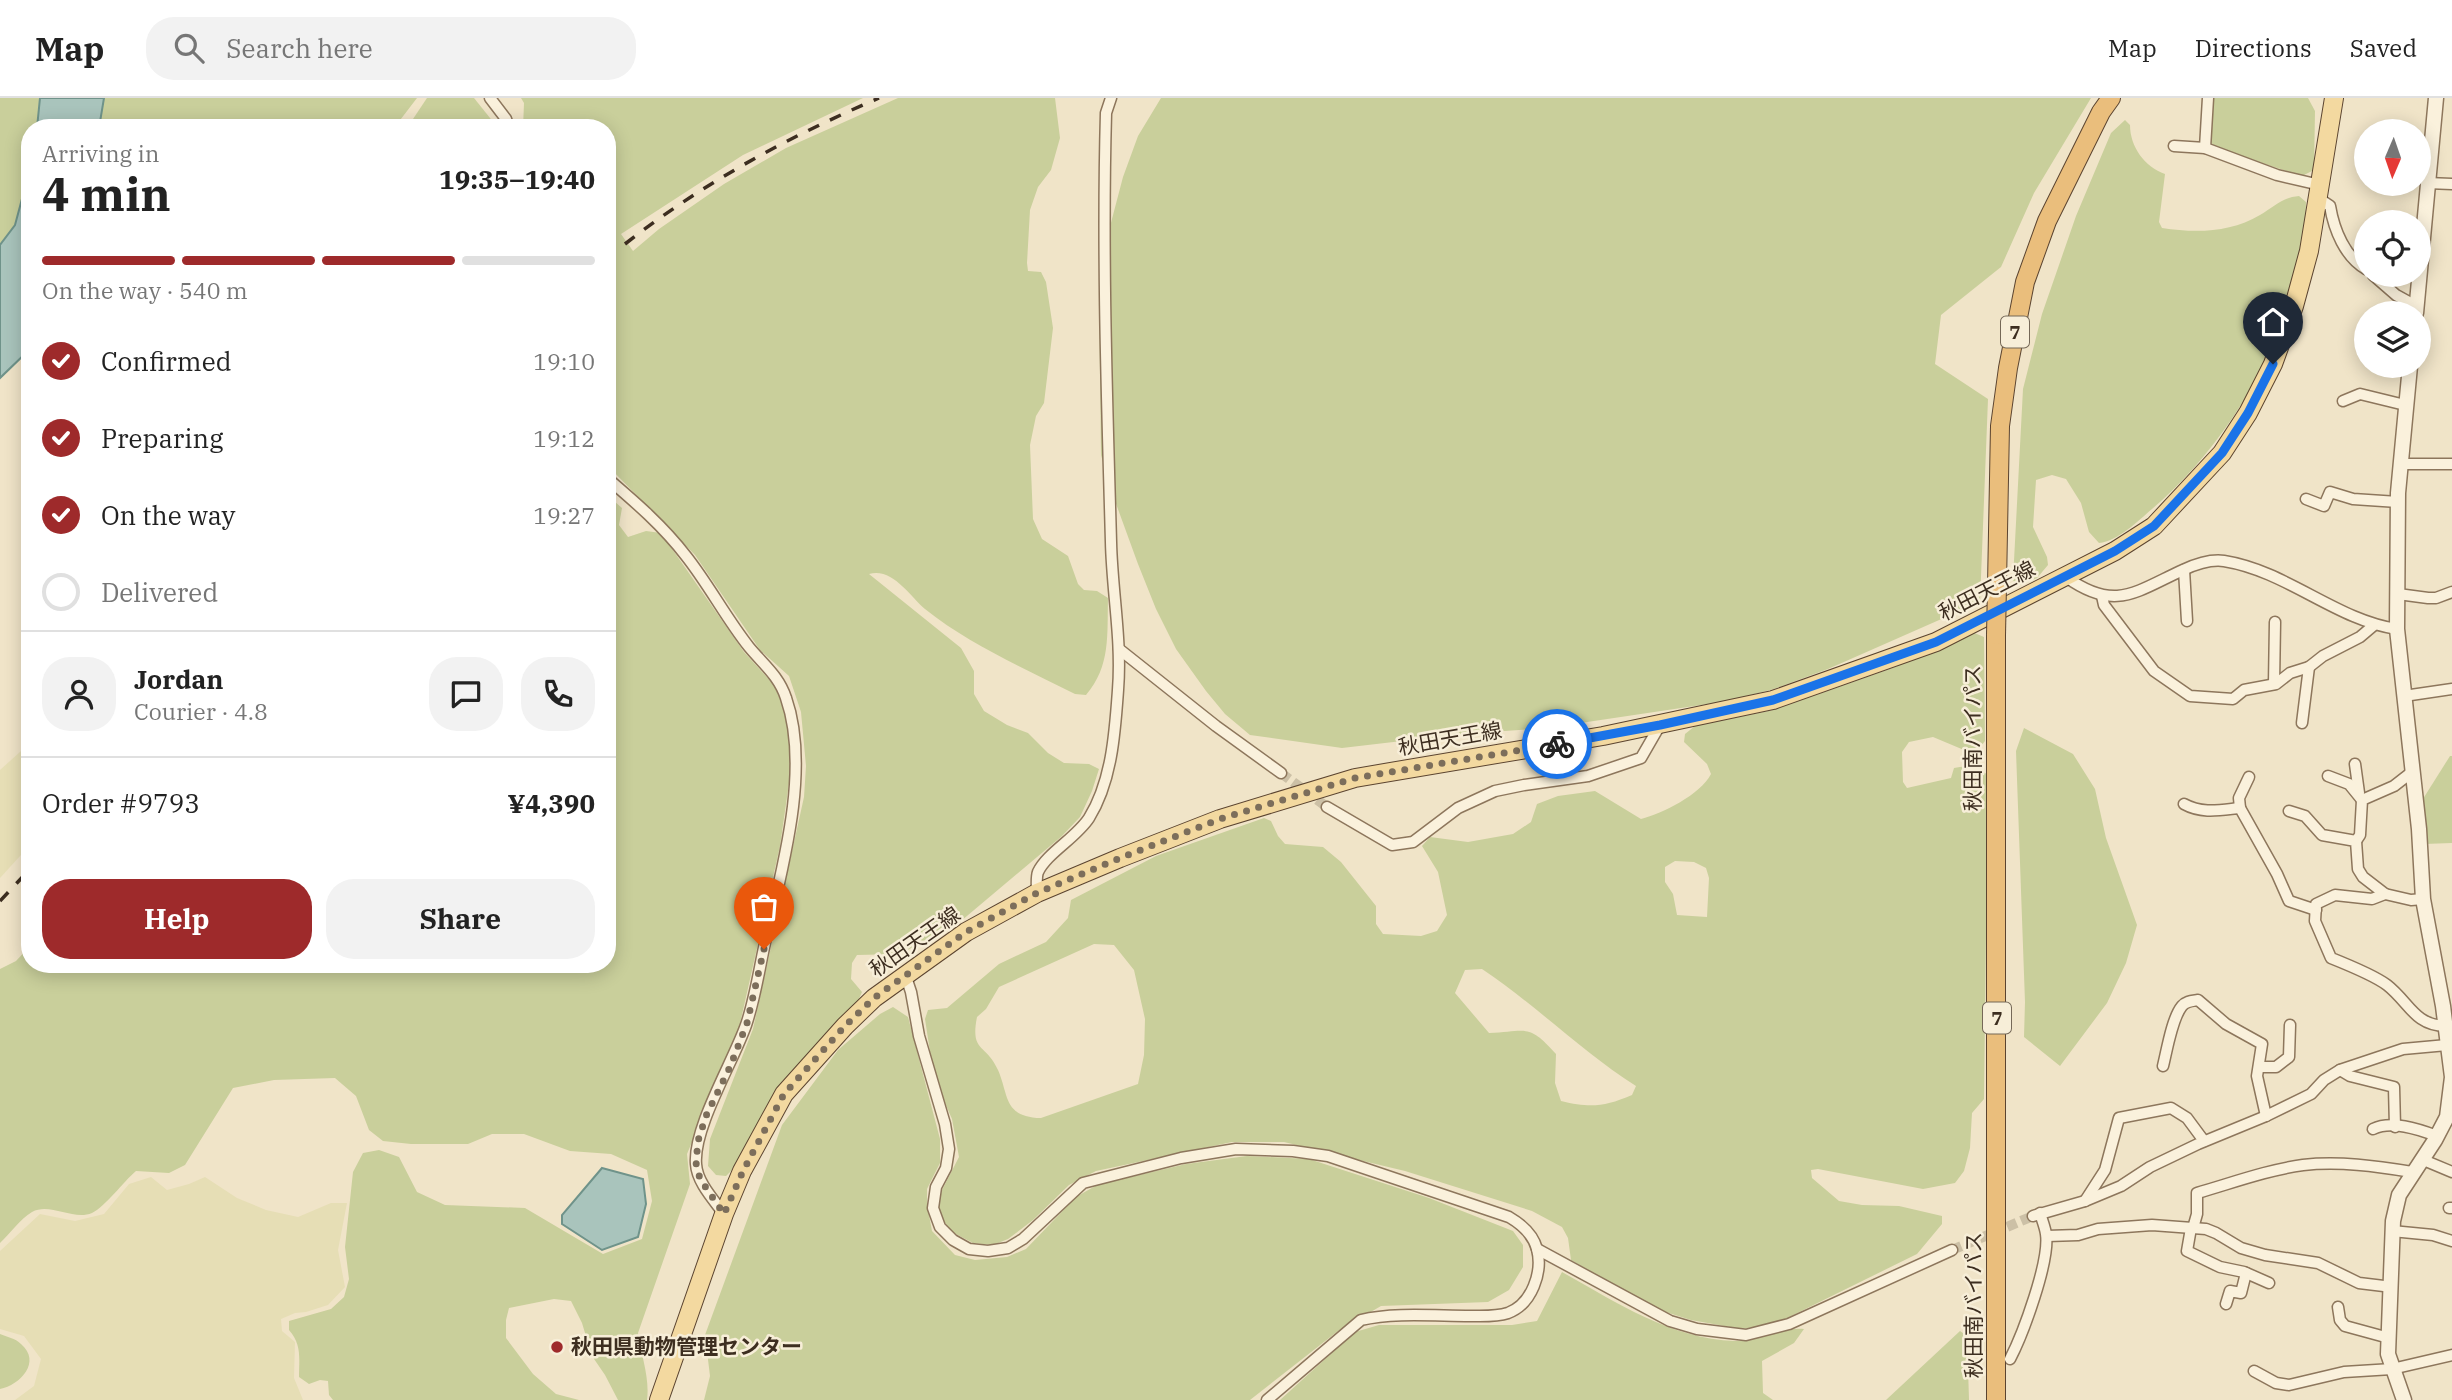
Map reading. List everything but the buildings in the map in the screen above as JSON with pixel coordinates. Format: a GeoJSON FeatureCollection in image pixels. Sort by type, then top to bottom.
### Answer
{"type":"FeatureCollection","features":[{"type":"Feature","properties":{"kind":"highway","name":"秋田南バイパス"},"geometry":{"type":"LineString","coordinates":[[1996,1400],[1996,635],[2000,426],[2025,282],[2047,221],[2110,98]]}},
{"type":"Feature","properties":{"kind":"main road","name":"秋田天王線"},"geometry":{"type":"LineString","coordinates":[[659,1400],[724,1214],[743,1171],[784,1094],[874,998],[966,932],[1037,893],[1120,858],[1220,819],[1355,778],[1660,725],[1773,700],[1936,642],[2115,551],[2154,526],[2222,453],[2248,413],[2277,352],[2300,284],[2319,192],[2334,98]]}},
{"type":"Feature","properties":{"kind":"street"},"geometry":{"type":"LineString","coordinates":[[490,98],[506,119]]}},
{"type":"Feature","properties":{"kind":"street"},"geometry":{"type":"LineString","coordinates":[[1037,893],[1038,873],[1053,855],[1074,838],[1090,817],[1106,779],[1118,690],[1119,649],[1111,541],[1103,215],[1106,113],[1111,98]]}},
{"type":"Feature","properties":{"kind":"street"},"geometry":{"type":"LineString","coordinates":[[2205,148],[2208,98]]}},
{"type":"Feature","properties":{"kind":"street"},"geometry":{"type":"LineString","coordinates":[[2431,140],[2435,98]]}},
{"type":"Feature","properties":{"kind":"street"},"geometry":{"type":"LineString","coordinates":[[2174,146],[2205,148],[2319,192],[2330,206],[2339,237],[2354,261]]}},
{"type":"Feature","properties":{"kind":"street"},"geometry":{"type":"LineString","coordinates":[[2431,183],[2452,184]]}},
{"type":"Feature","properties":{"kind":"street"},"geometry":{"type":"LineString","coordinates":[[2417,301],[2426,196]]}},
{"type":"Feature","properties":{"kind":"street"},"geometry":{"type":"LineString","coordinates":[[2387,287],[2404,301]]}},
{"type":"Feature","properties":{"kind":"street"},"geometry":{"type":"LineString","coordinates":[[2404,1400],[2388,1354],[2392,1231],[2399,1195],[2447,1117],[2452,1077],[2423,899],[2419,829],[2397,629],[2398,502],[2408,378]]}},
{"type":"Feature","properties":{"kind":"street"},"geometry":{"type":"LineString","coordinates":[[2343,401],[2360,394],[2405,405]]}},
{"type":"Feature","properties":{"kind":"street"},"geometry":{"type":"LineString","coordinates":[[2400,464],[2452,464]]}},
{"type":"Feature","properties":{"kind":"street"},"geometry":{"type":"LineString","coordinates":[[616,486],[657,522],[687,556],[749,648],[777,677],[795,728],[797,758],[792,814],[753,998],[743,1034],[706,1116],[698,1141],[696,1163],[700,1179],[724,1214]]}},
{"type":"Feature","properties":{"kind":"street"},"geometry":{"type":"LineString","coordinates":[[2306,499],[2324,506],[2330,492],[2353,499],[2398,502]]}},
{"type":"Feature","properties":{"kind":"street"},"geometry":{"type":"LineString","coordinates":[[2066,577],[2092,593],[2119,596],[2145,590],[2198,563],[2223,561],[2277,577],[2373,625],[2397,629]]}},
{"type":"Feature","properties":{"kind":"street"},"geometry":{"type":"LineString","coordinates":[[2184,570],[2187,621]]}},
{"type":"Feature","properties":{"kind":"street"},"geometry":{"type":"LineString","coordinates":[[2398,594],[2428,598],[2452,592]]}},
{"type":"Feature","properties":{"kind":"street"},"geometry":{"type":"LineString","coordinates":[[2102,596],[2104,605],[2154,671],[2190,696],[2234,699],[2244,690],[2274,684],[2360,637],[2373,625]]}},
{"type":"Feature","properties":{"kind":"street"},"geometry":{"type":"LineString","coordinates":[[2274,684],[2275,622]]}},
{"type":"Feature","properties":{"kind":"street"},"geometry":{"type":"LineString","coordinates":[[1119,649],[1281,774]]}},
{"type":"Feature","properties":{"kind":"street"},"geometry":{"type":"LineString","coordinates":[[2302,723],[2309,667]]}},
{"type":"Feature","properties":{"kind":"street"},"geometry":{"type":"LineString","coordinates":[[2404,696],[2452,689]]}},
{"type":"Feature","properties":{"kind":"street"},"geometry":{"type":"LineString","coordinates":[[1327,807],[1392,845],[1413,842],[1458,808],[1495,791],[1588,776],[1641,758],[1660,725]]}},
{"type":"Feature","properties":{"kind":"street"},"geometry":{"type":"LineString","coordinates":[[2355,764],[2361,798],[2360,835],[2356,841],[2358,869],[2363,877],[2385,894],[2411,900],[2423,899]]}},
{"type":"Feature","properties":{"kind":"street"},"geometry":{"type":"LineString","coordinates":[[2361,798],[2394,786],[2412,772]]}},
{"type":"Feature","properties":{"kind":"street"},"geometry":{"type":"LineString","coordinates":[[2328,776],[2349,784],[2361,798]]}},
{"type":"Feature","properties":{"kind":"street"},"geometry":{"type":"LineString","coordinates":[[2249,777],[2239,798],[2240,808],[2289,901],[2316,910]]}},
{"type":"Feature","properties":{"kind":"street"},"geometry":{"type":"LineString","coordinates":[[2184,804],[2195,810],[2240,808]]}},
{"type":"Feature","properties":{"kind":"street"},"geometry":{"type":"LineString","coordinates":[[2289,811],[2305,816],[2322,835],[2356,841]]}},
{"type":"Feature","properties":{"kind":"street"},"geometry":{"type":"LineString","coordinates":[[2385,894],[2372,899],[2335,895],[2316,904],[2318,929],[2331,958],[2388,986],[2423,1021],[2431,1025],[2445,1026]]}},
{"type":"Feature","properties":{"kind":"street"},"geometry":{"type":"LineString","coordinates":[[905,974],[919,1036],[946,1124],[949,1149],[947,1168],[936,1187],[933,1208],[940,1227],[953,1240],[969,1249],[989,1251],[1008,1248],[1041,1223],[1083,1183],[1181,1158],[1236,1149],[1293,1151],[1348,1161],[1509,1217],[1529,1234],[1537,1249],[1537,1272],[1534,1287],[1515,1309],[1496,1316],[1381,1317],[1361,1320],[1267,1400]]}},
{"type":"Feature","properties":{"kind":"street"},"geometry":{"type":"LineString","coordinates":[[2163,1066],[2182,1005],[2198,1000],[2226,1024],[2262,1044],[2257,1076],[2266,1116]]}},
{"type":"Feature","properties":{"kind":"street"},"geometry":{"type":"LineString","coordinates":[[2260,1067],[2276,1067],[2289,1057],[2290,1025]]}},
{"type":"Feature","properties":{"kind":"street"},"geometry":{"type":"LineString","coordinates":[[2010,1359],[2018,1344],[2040,1278],[2047,1236],[2037,1214],[2085,1201],[2121,1186],[2150,1167],[2311,1094],[2324,1080],[2340,1070],[2403,1049],[2447,1045]]}},
{"type":"Feature","properties":{"kind":"street"},"geometry":{"type":"LineString","coordinates":[[2340,1070],[2350,1076],[2394,1087],[2395,1126]]}},
{"type":"Feature","properties":{"kind":"street"},"geometry":{"type":"LineString","coordinates":[[2085,1201],[2105,1170],[2119,1118],[2171,1108],[2187,1118],[2204,1141]]}},
{"type":"Feature","properties":{"kind":"street"},"geometry":{"type":"LineString","coordinates":[[2372,1129],[2382,1125],[2395,1126],[2421,1130],[2437,1136]]}},
{"type":"Feature","properties":{"kind":"street"},"geometry":{"type":"LineString","coordinates":[[2421,1159],[2452,1172]]}},
{"type":"Feature","properties":{"kind":"street"},"geometry":{"type":"LineString","coordinates":[[2269,1283],[2246,1273],[2220,1267],[2187,1251],[2197,1214],[2197,1193],[2268,1172],[2330,1164],[2412,1172]]}},
{"type":"Feature","properties":{"kind":"street"},"geometry":{"type":"LineString","coordinates":[[2047,1236],[2078,1235],[2098,1228],[2152,1225],[2192,1228],[2217,1233],[2241,1248],[2265,1255],[2318,1263],[2359,1283],[2392,1287]]}},
{"type":"Feature","properties":{"kind":"street"},"geometry":{"type":"LineString","coordinates":[[2392,1231],[2433,1235],[2452,1241]]}},
{"type":"Feature","properties":{"kind":"street"},"geometry":{"type":"LineString","coordinates":[[1537,1249],[1670,1321],[1697,1329],[1746,1335],[1788,1324],[1952,1250]]}},
{"type":"Feature","properties":{"kind":"street"},"geometry":{"type":"LineString","coordinates":[[2226,1304],[2230,1291],[2241,1293],[2246,1273]]}},
{"type":"Feature","properties":{"kind":"street"},"geometry":{"type":"LineString","coordinates":[[2338,1307],[2340,1320],[2345,1326],[2389,1338]]}},
{"type":"Feature","properties":{"kind":"street"},"geometry":{"type":"LineString","coordinates":[[2254,1371],[2276,1383],[2289,1385],[2344,1372],[2392,1369],[2452,1355]]}},
{"type":"Feature","properties":{"kind":"shaded area"},"geometry":{"type":"Polygon","coordinates":[[[21,751],[21,855],[0,878],[0,770],[21,751]]]}},
{"type":"Feature","properties":{"kind":"shaded area"},"geometry":{"type":"Polygon","coordinates":[[[151,1177],[167,1190],[205,1177],[237,1198],[266,1210],[298,1217],[331,1203],[347,1203],[338,1250],[345,1287],[328,1305],[281,1319],[282,1331],[295,1342],[294,1378],[303,1400],[15,1400],[34,1386],[41,1359],[24,1336],[0,1329],[0,1251],[40,1214],[75,1221],[104,1214],[129,1184],[151,1177]]]}},
{"type":"Feature","properties":{"kind":"green space"},"geometry":{"type":"Polygon","coordinates":[[[0,98],[417,98],[401,119],[21,119],[21,283],[0,312],[0,98]]]}},
{"type":"Feature","properties":{"kind":"green space"},"geometry":{"type":"Polygon","coordinates":[[[427,98],[474,98],[491,119],[413,119],[427,98]]]}},
{"type":"Feature","properties":{"kind":"green space"},"geometry":{"type":"Polygon","coordinates":[[[521,98],[863,98],[743,155],[621,234],[633,251],[659,229],[724,184],[786,148],[898,98],[1055,98],[1060,138],[1051,170],[1038,187],[1030,210],[1027,263],[1028,271],[1041,272],[1046,282],[1053,328],[1044,403],[1036,416],[1030,445],[1033,519],[1042,539],[1068,556],[1078,584],[1084,590],[1097,591],[1108,598],[1106,649],[1100,673],[1086,695],[1075,694],[960,634],[925,609],[893,579],[877,573],[869,574],[961,648],[974,671],[974,694],[984,711],[1007,725],[1028,733],[1048,753],[1064,763],[1089,764],[1099,769],[1080,817],[1062,836],[961,921],[900,954],[857,955],[852,963],[851,979],[862,992],[858,1001],[789,1077],[735,1167],[726,1176],[716,1175],[708,1166],[710,1139],[753,1029],[804,797],[806,766],[801,712],[789,676],[760,650],[695,555],[616,474],[616,119],[523,119],[524,103],[521,98]]]}},
{"type":"Feature","properties":{"kind":"green space"},"geometry":{"type":"Polygon","coordinates":[[[1161,98],[2091,98],[2034,193],[2001,267],[1941,315],[1935,364],[1988,399],[1980,602],[1828,669],[1774,689],[1728,701],[1547,728],[1462,734],[1342,748],[1250,735],[1225,714],[1176,649],[1138,564],[1101,455],[1099,298],[1107,238],[1123,177],[1138,136],[1161,98]]]}},
{"type":"Feature","properties":{"kind":"green space"},"geometry":{"type":"Polygon","coordinates":[[[2211,98],[2308,98],[2315,111],[2314,170],[2302,176],[2216,148],[2209,140],[2211,98]]]}},
{"type":"Feature","properties":{"kind":"green space"},"geometry":{"type":"Polygon","coordinates":[[[2125,120],[2130,125],[2133,141],[2140,155],[2151,166],[2165,174],[2159,222],[2162,228],[2200,231],[2225,228],[2249,221],[2288,198],[2299,196],[2306,202],[2303,245],[2294,288],[2279,330],[2238,410],[2212,447],[2183,480],[2127,530],[2113,539],[2099,543],[2089,532],[2081,503],[2066,479],[2052,475],[2036,480],[2033,527],[2048,565],[2037,578],[2017,586],[2013,580],[2023,389],[2042,314],[2076,216],[2111,133],[2125,120]]]}},
{"type":"Feature","properties":{"kind":"green space"},"geometry":{"type":"Polygon","coordinates":[[[616,503],[622,508],[619,525],[628,537],[646,531],[661,533],[744,652],[774,685],[784,709],[791,747],[790,776],[780,846],[739,1028],[687,1154],[690,1184],[638,1333],[646,1375],[647,1400],[618,1400],[592,1356],[582,1323],[571,1301],[554,1299],[509,1308],[506,1338],[533,1374],[556,1394],[579,1400],[333,1400],[329,1395],[328,1381],[320,1380],[309,1384],[299,1377],[299,1352],[289,1330],[289,1321],[331,1309],[344,1297],[349,1279],[345,1247],[353,1172],[363,1153],[379,1150],[399,1157],[417,1192],[445,1205],[525,1208],[603,1254],[642,1239],[652,1201],[647,1170],[611,1154],[570,1151],[524,1134],[492,1134],[468,1144],[383,1141],[369,1130],[356,1096],[335,1078],[274,1080],[233,1088],[185,1165],[169,1173],[136,1171],[92,1213],[77,1215],[46,1209],[32,1212],[0,1243],[0,969],[21,956],[21,973],[616,973],[616,503]]]}},
{"type":"Feature","properties":{"kind":"green space"},"geometry":{"type":"Polygon","coordinates":[[[1972,632],[1984,637],[1985,741],[1978,750],[1964,750],[1933,737],[1909,742],[1902,752],[1903,782],[1907,788],[1951,778],[1954,768],[1959,767],[1972,767],[1988,775],[1984,1099],[1972,1113],[1970,1148],[1964,1171],[1955,1183],[1923,1189],[1818,1169],[1811,1170],[1812,1178],[1839,1201],[1899,1206],[1942,1216],[1942,1224],[1917,1254],[1775,1324],[1741,1329],[1691,1320],[1656,1309],[1571,1260],[1568,1238],[1562,1227],[1532,1211],[1405,1171],[1284,1142],[1232,1142],[1096,1171],[1069,1185],[1033,1220],[1008,1239],[993,1245],[973,1243],[952,1232],[943,1220],[937,1205],[959,1157],[952,1119],[934,1078],[925,1019],[928,1010],[947,1008],[999,964],[1046,942],[1068,918],[1071,900],[1156,856],[1264,818],[1271,821],[1285,844],[1323,847],[1341,862],[1376,906],[1376,924],[1383,934],[1421,936],[1437,931],[1447,915],[1438,872],[1422,846],[1430,837],[1468,842],[1513,834],[1531,822],[1537,804],[1558,796],[1595,791],[1641,819],[1650,816],[1690,796],[1711,774],[1707,764],[1684,742],[1685,734],[1695,726],[1773,710],[1895,667],[1972,632]],[[1675,861],[1665,867],[1665,882],[1673,894],[1677,915],[1707,917],[1709,878],[1706,868],[1694,862],[1675,861]],[[1094,944],[999,987],[986,1009],[977,1017],[976,1037],[980,1047],[989,1055],[998,1070],[1009,1103],[1020,1114],[1041,1118],[1138,1084],[1144,1055],[1145,1019],[1134,970],[1114,945],[1094,944]],[[1482,969],[1465,970],[1455,993],[1489,1033],[1526,1031],[1539,1037],[1556,1054],[1555,1083],[1561,1101],[1597,1105],[1632,1095],[1636,1086],[1596,1058],[1502,983],[1482,969]]]}},
{"type":"Feature","properties":{"kind":"green space"},"geometry":{"type":"Polygon","coordinates":[[[2024,728],[2073,754],[2095,789],[2106,838],[2137,925],[2126,963],[2107,1003],[2060,1066],[2024,1037],[2016,751],[2024,728]]]}},
{"type":"Feature","properties":{"kind":"green space"},"geometry":{"type":"Polygon","coordinates":[[[2450,756],[2452,843],[2424,844],[2421,802],[2450,756]]]}},
{"type":"Feature","properties":{"kind":"green space"},"geometry":{"type":"Polygon","coordinates":[[[893,1007],[908,1017],[940,1139],[940,1163],[927,1189],[932,1231],[955,1255],[975,1260],[1007,1257],[1026,1249],[1076,1197],[1097,1185],[1186,1164],[1247,1156],[1309,1159],[1429,1198],[1513,1231],[1523,1245],[1523,1267],[1509,1290],[1488,1302],[1381,1306],[1338,1331],[1250,1400],[704,1400],[710,1376],[705,1335],[782,1125],[838,1050],[880,1014],[893,1007]]]}},
{"type":"Feature","properties":{"kind":"green space"},"geometry":{"type":"Polygon","coordinates":[[[1562,1272],[1645,1317],[1689,1334],[1735,1341],[1804,1329],[1794,1343],[1762,1361],[1763,1393],[1773,1400],[1280,1400],[1355,1332],[1379,1325],[1512,1325],[1537,1321],[1562,1272]]]}},
{"type":"Feature","properties":{"kind":"green space"},"geometry":{"type":"Polygon","coordinates":[[[1960,1331],[1967,1336],[1969,1400],[1886,1400],[1960,1331]]]}},
{"type":"Feature","properties":{"kind":"green space"},"geometry":{"type":"Polygon","coordinates":[[[0,1334],[19,1342],[27,1351],[29,1365],[15,1383],[0,1389],[0,1334]]]}},
{"type":"Feature","properties":{"kind":"water"},"geometry":{"type":"Polygon","coordinates":[[[40,98],[104,98],[100,119],[38,119],[40,98]]]}},
{"type":"Feature","properties":{"kind":"water"},"geometry":{"type":"Polygon","coordinates":[[[21,203],[21,358],[0,378],[0,245],[15,225],[21,203]]]}},
{"type":"Feature","properties":{"kind":"water"},"geometry":{"type":"Polygon","coordinates":[[[602,1168],[643,1179],[646,1204],[638,1237],[602,1250],[562,1224],[562,1215],[602,1168]]]}},
{"type":"Feature","properties":{"kind":"tunnel"},"geometry":{"type":"LineString","coordinates":[[1281,773],[1327,807]]}},
{"type":"Feature","properties":{"kind":"tunnel"},"geometry":{"type":"LineString","coordinates":[[1952,1250],[2033,1216]]}},
{"type":"Feature","properties":{"kind":"railway"},"geometry":{"type":"LineString","coordinates":[[625,244],[685,201],[747,163],[879,98]]}},
{"type":"Feature","properties":{"kind":"railway"},"geometry":{"type":"LineString","coordinates":[[0,901],[21,879]]}},
{"type":"Feature","properties":{"kind":"way so far"},"geometry":{"type":"LineString","coordinates":[[764,949],[747,1023],[730,1067],[706,1116],[698,1141],[696,1163],[700,1179],[724,1214],[761,1134],[784,1094],[874,998],[966,932],[1037,893],[1220,819],[1355,778],[1557,744]]}},
{"type":"Feature","properties":{"kind":"place","name":"秋田県動物管理センター"},"geometry":{"type":"Point","coordinates":[557,1347]}},
{"type":"Feature","properties":{"kind":"route"},"geometry":{"type":"LineString","coordinates":[[1557,744],[1773,700],[1936,642],[2115,551],[2154,526],[2222,453],[2248,413],[2273,364]]}}]}
